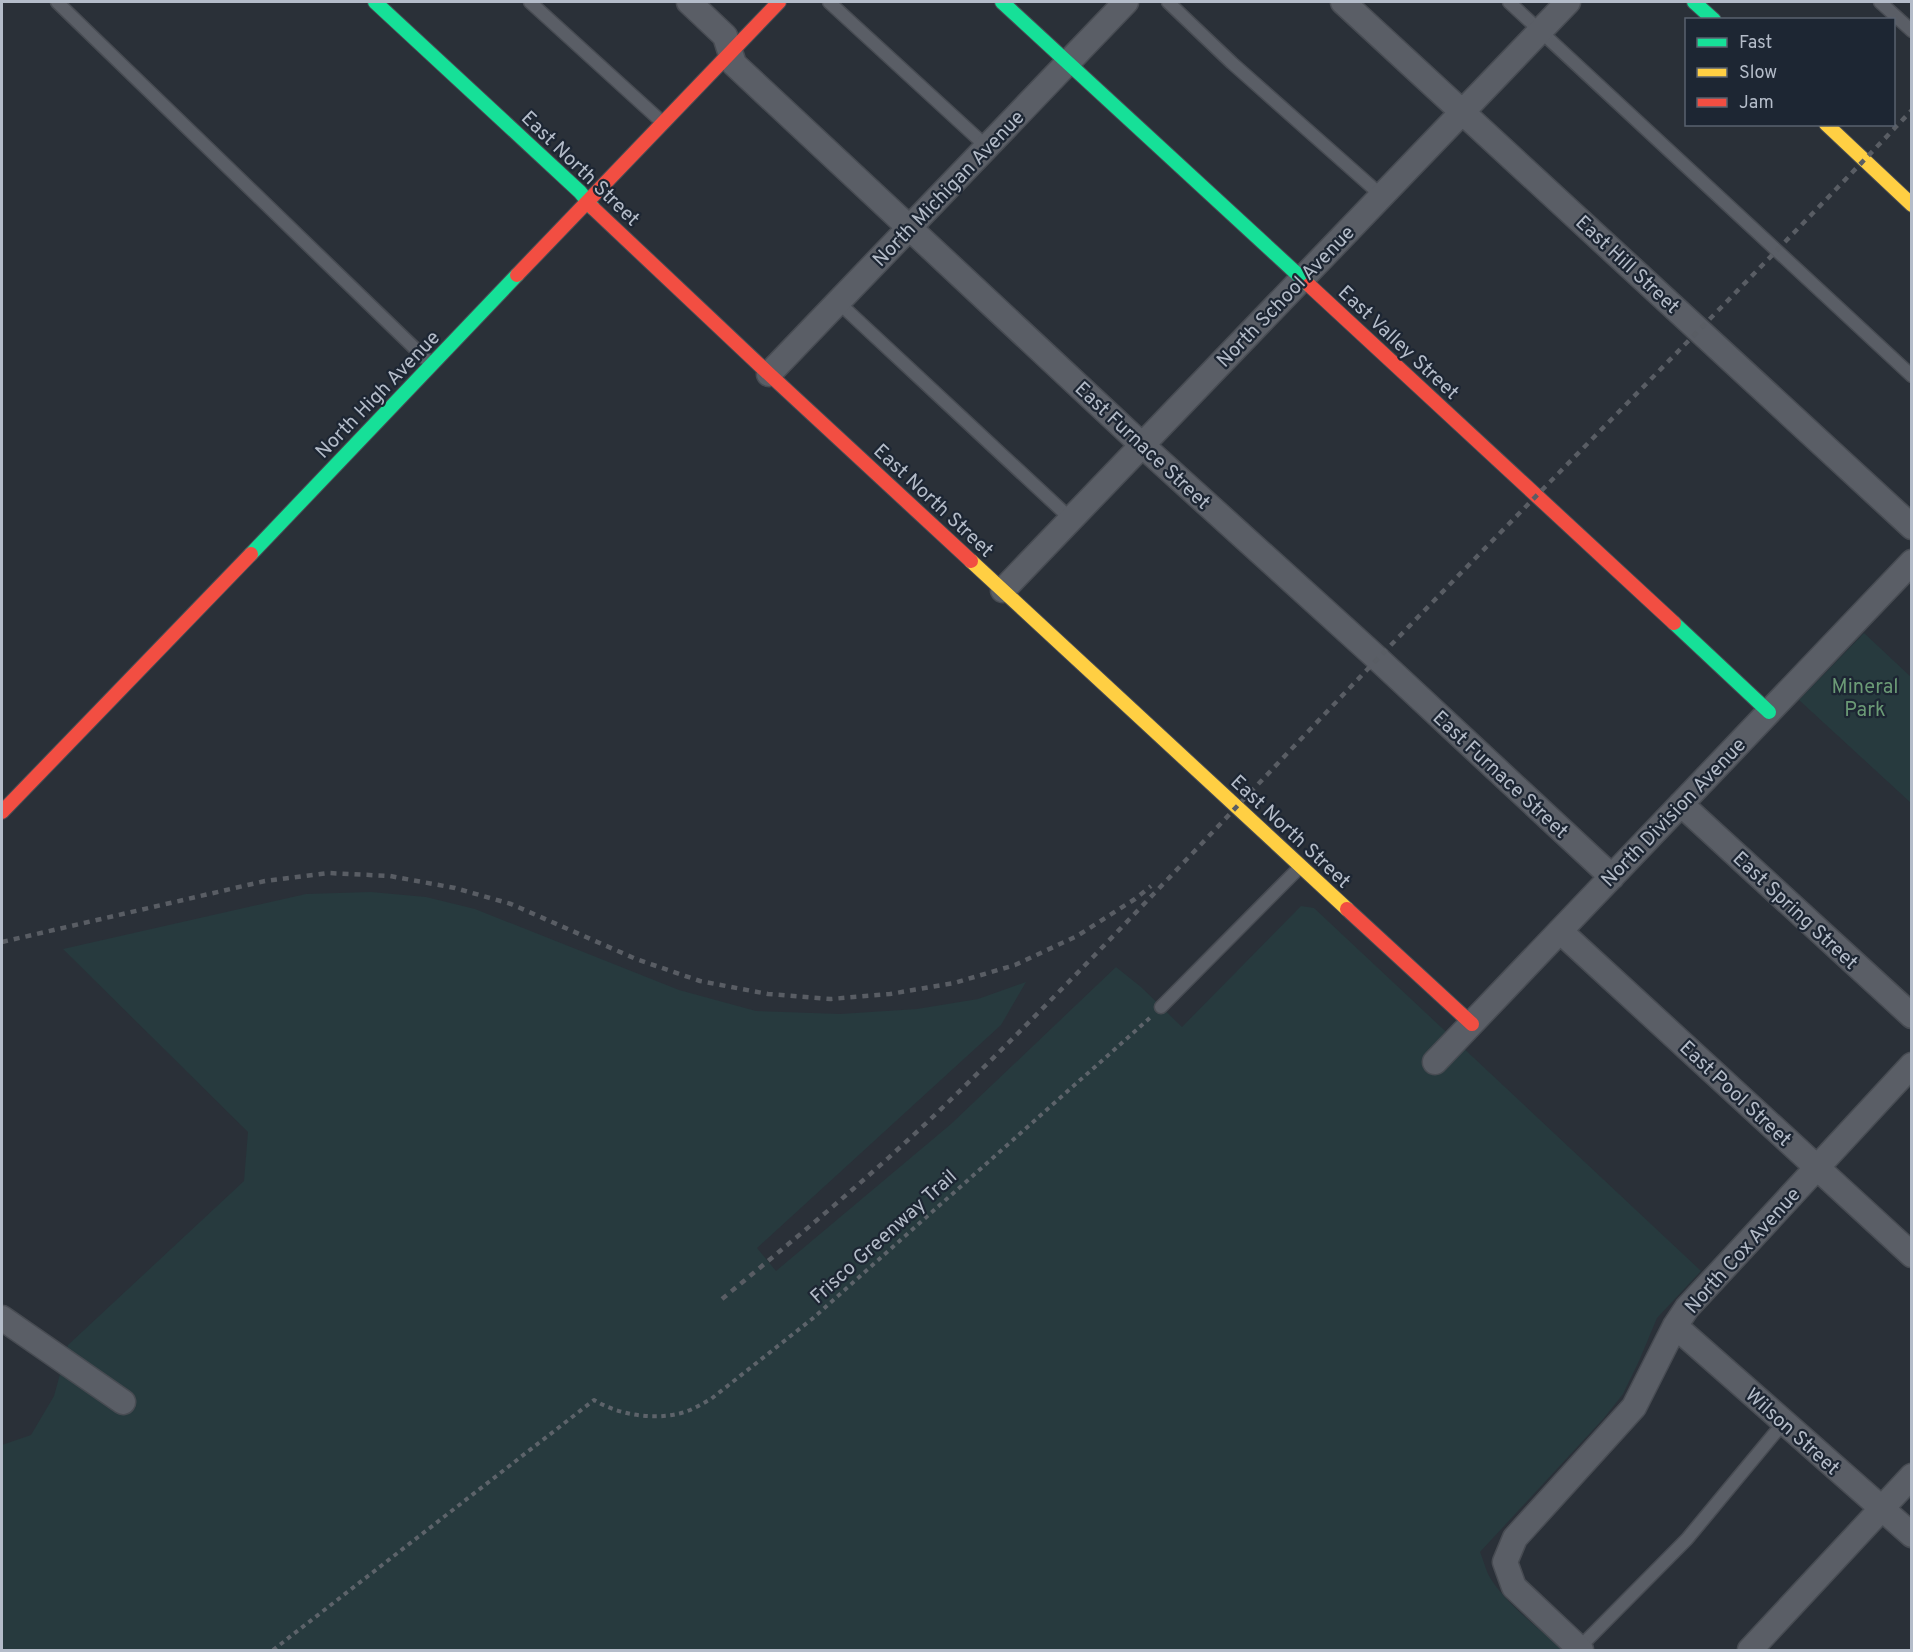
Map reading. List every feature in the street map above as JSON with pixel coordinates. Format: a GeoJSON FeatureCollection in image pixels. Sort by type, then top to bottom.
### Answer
{"type":"FeatureCollection","features":[{"type":"Feature","properties":{"kind":"street","name":"East North Street"},"geometry":{"type":"LineString","coordinates":[[375,2],[588,200],[595,210],[769,374],[1472,1024]]}},
{"type":"Feature","properties":{"kind":"street","name":"East Furnace Street"},"geometry":{"type":"LineString","coordinates":[[689,2],[721,31],[734,64],[1142,445],[1378,659],[1612,877]]}},
{"type":"Feature","properties":{"kind":"street","name":"North High Avenue"},"geometry":{"type":"LineString","coordinates":[[2,812],[779,2]]}},
{"type":"Feature","properties":{"kind":"street","name":"East Valley Street"},"geometry":{"type":"LineString","coordinates":[[1002,2],[1769,712]]}},
{"type":"Feature","properties":{"kind":"street","name":"North Michigan Avenue"},"geometry":{"type":"LineString","coordinates":[[769,374],[1126,2]]}},
{"type":"Feature","properties":{"kind":"street","name":"East Hill Street"},"geometry":{"type":"LineString","coordinates":[[1343,2],[1911,527]]}},
{"type":"Feature","properties":{"kind":"street","name":"North School Avenue"},"geometry":{"type":"LineString","coordinates":[[1003,590],[1568,2]]}},
{"type":"Feature","properties":{"kind":"street"},"geometry":{"type":"LineString","coordinates":[[1694,2],[1712,18]]}},
{"type":"Feature","properties":{"kind":"street"},"geometry":{"type":"LineString","coordinates":[[1829,126],[1911,205]]}},
{"type":"Feature","properties":{"kind":"street","name":"North Division Avenue"},"geometry":{"type":"LineString","coordinates":[[1435,1062],[1911,562]]}},
{"type":"Feature","properties":{"kind":"street","name":"East Spring Street"},"geometry":{"type":"LineString","coordinates":[[1681,804],[1911,1016]]}},
{"type":"Feature","properties":{"kind":"street","name":"East Pool Street"},"geometry":{"type":"LineString","coordinates":[[1560,931],[1911,1255]]}},
{"type":"Feature","properties":{"kind":"street","name":"North Cox Avenue"},"geometry":{"type":"LineString","coordinates":[[1580,1649],[1514,1587],[1505,1562],[1515,1538],[1634,1407],[1687,1308],[1911,1065]]}},
{"type":"Feature","properties":{"kind":"street"},"geometry":{"type":"LineString","coordinates":[[2,1318],[123,1402]]}},
{"type":"Feature","properties":{"kind":"street","name":"Wilson Street"},"geometry":{"type":"LineString","coordinates":[[1676,1326],[1911,1535]]}},
{"type":"Feature","properties":{"kind":"street"},"geometry":{"type":"LineString","coordinates":[[1750,1650],[1911,1476]]}},
{"type":"Feature","properties":{"kind":"lane"},"geometry":{"type":"LineString","coordinates":[[57,2],[433,365]]}},
{"type":"Feature","properties":{"kind":"lane"},"geometry":{"type":"LineString","coordinates":[[530,2],[663,123]]}},
{"type":"Feature","properties":{"kind":"lane"},"geometry":{"type":"LineString","coordinates":[[829,2],[987,147]]}},
{"type":"Feature","properties":{"kind":"lane"},"geometry":{"type":"LineString","coordinates":[[1168,2],[1232,63],[1382,195]]}},
{"type":"Feature","properties":{"kind":"lane"},"geometry":{"type":"LineString","coordinates":[[1509,2],[1911,376]]}},
{"type":"Feature","properties":{"kind":"lane"},"geometry":{"type":"LineString","coordinates":[[1880,2],[1911,31]]}},
{"type":"Feature","properties":{"kind":"lane"},"geometry":{"type":"LineString","coordinates":[[838,302],[1071,519]]}},
{"type":"Feature","properties":{"kind":"lane"},"geometry":{"type":"LineString","coordinates":[[1161,1007],[1301,866]]}},
{"type":"Feature","properties":{"kind":"lane"},"geometry":{"type":"LineString","coordinates":[[1580,1649],[1687,1539],[1784,1422]]}},
{"type":"Feature","properties":{"kind":"path","name":"Frisco Greenway Trail"},"geometry":{"type":"LineString","coordinates":[[273,1650],[594,1400],[605,1407],[627,1413],[655,1416],[675,1415],[693,1409],[711,1399],[812,1319],[1161,1007]]}},
{"type":"Feature","properties":{"kind":"green space","name":"Mineral Park"},"geometry":{"type":"Polygon","coordinates":[[[1864,633],[1911,677],[1911,803],[1799,700],[1864,633]]]}},
{"type":"Feature","properties":{"kind":"green space"},"geometry":{"type":"Polygon","coordinates":[[[371,892],[426,897],[475,909],[679,990],[756,1011],[840,1014],[917,1009],[978,999],[1026,982],[1001,1025],[757,1248],[776,1271],[951,1124],[1116,967],[1141,987],[1182,1027],[1301,906],[1314,908],[1701,1271],[1657,1318],[1623,1394],[1604,1418],[1480,1552],[1494,1584],[1522,1615],[1563,1650],[2,1650],[2,1445],[31,1435],[54,1396],[68,1345],[244,1181],[248,1132],[63,949],[306,894],[371,892]]]}},
{"type":"Feature","properties":{"kind":"railway"},"geometry":{"type":"LineString","coordinates":[[722,1299],[886,1160],[993,1058],[1431,603],[1912,110]]}},
{"type":"Feature","properties":{"kind":"railway"},"geometry":{"type":"LineString","coordinates":[[2,942],[265,881],[328,873],[390,876],[455,888],[511,904],[636,959],[700,981],[768,994],[831,999],[890,994],[954,983],[1015,965],[1077,936],[1135,899],[1151,886]]}},
{"type":"Feature","properties":{"kind":"traffic: fast"},"geometry":{"type":"LineString","coordinates":[[375,2],[580,192],[593,208]]}},
{"type":"Feature","properties":{"kind":"traffic: fast"},"geometry":{"type":"LineString","coordinates":[[1002,2],[1309,285]]}},
{"type":"Feature","properties":{"kind":"traffic: fast"},"geometry":{"type":"LineString","coordinates":[[1694,2],[1712,18]]}},
{"type":"Feature","properties":{"kind":"traffic: fast"},"geometry":{"type":"LineString","coordinates":[[251,554],[517,275]]}},
{"type":"Feature","properties":{"kind":"traffic: fast"},"geometry":{"type":"LineString","coordinates":[[1674,623],[1769,712]]}},
{"type":"Feature","properties":{"kind":"traffic: slow"},"geometry":{"type":"LineString","coordinates":[[1828,126],[1912,205]]}},
{"type":"Feature","properties":{"kind":"traffic: slow"},"geometry":{"type":"LineString","coordinates":[[971,561],[1347,909]]}},
{"type":"Feature","properties":{"kind":"traffic: jam"},"geometry":{"type":"LineString","coordinates":[[517,275],[779,2]]}},
{"type":"Feature","properties":{"kind":"traffic: jam"},"geometry":{"type":"LineString","coordinates":[[593,208],[971,561]]}},
{"type":"Feature","properties":{"kind":"traffic: jam"},"geometry":{"type":"LineString","coordinates":[[1309,285],[1674,623]]}},
{"type":"Feature","properties":{"kind":"traffic: jam"},"geometry":{"type":"LineString","coordinates":[[2,812],[251,554]]}},
{"type":"Feature","properties":{"kind":"traffic: jam"},"geometry":{"type":"LineString","coordinates":[[1347,909],[1472,1024]]}}]}
